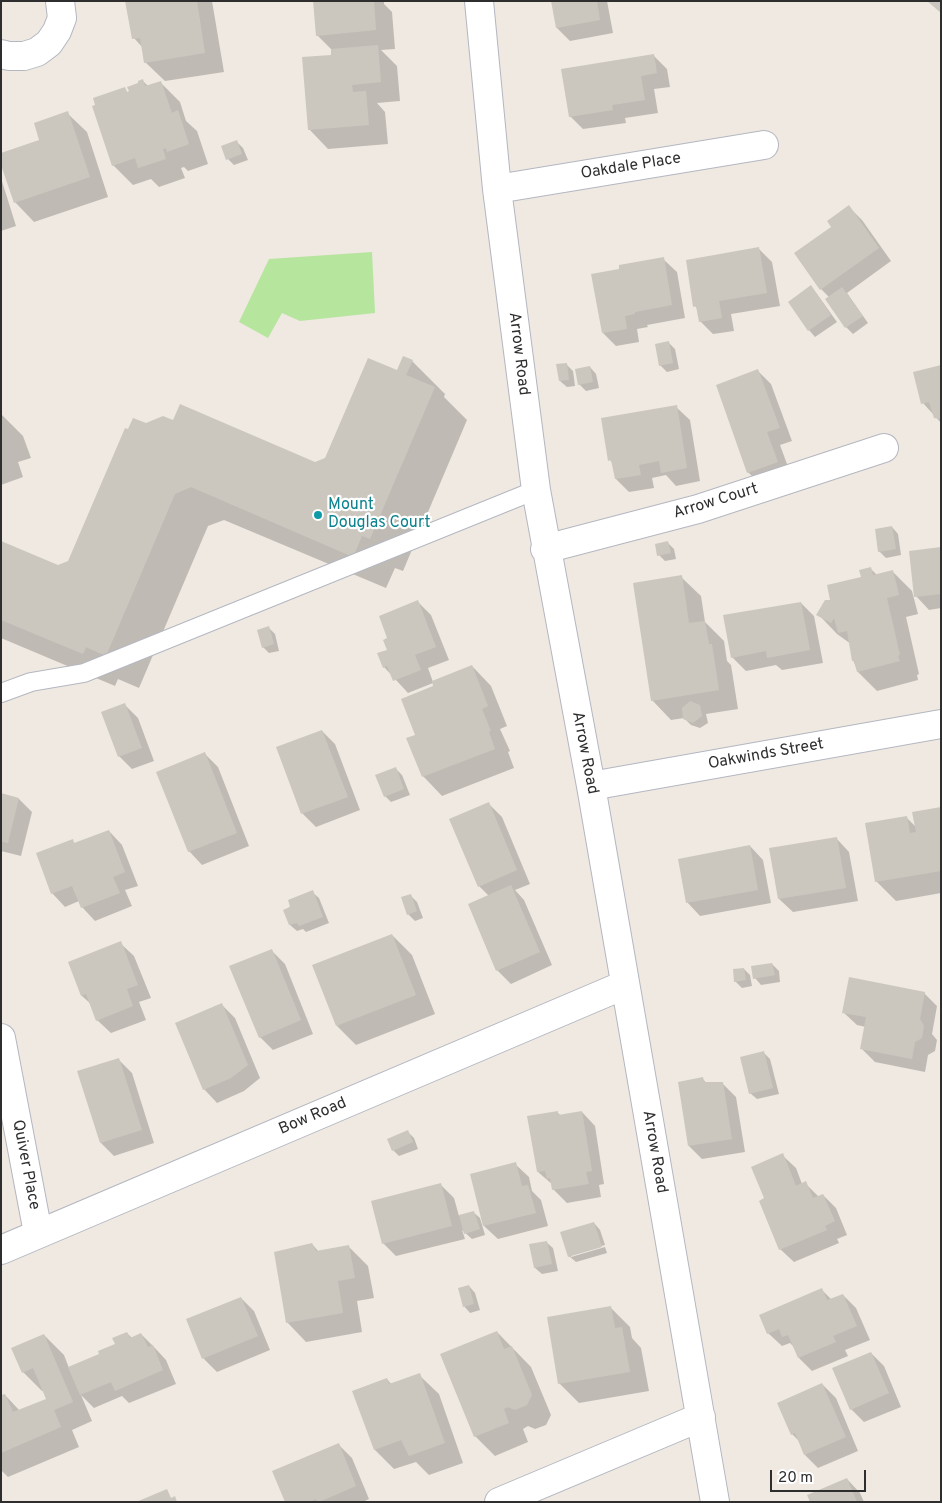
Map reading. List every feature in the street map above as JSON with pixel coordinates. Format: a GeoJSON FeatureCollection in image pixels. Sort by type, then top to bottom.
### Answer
{"type":"FeatureCollection","features":[{"type":"Feature","properties":{"kind":"street"},"geometry":{"type":"LineString","coordinates":[[1,54],[24,56],[37,52],[49,44],[62,18],[60,1]]}},
{"type":"Feature","properties":{"kind":"street","name":"Arrow Road"},"geometry":{"type":"LineString","coordinates":[[479,1],[497,189],[545,548],[591,786],[624,985],[701,1417],[714,1502]]}},
{"type":"Feature","properties":{"kind":"street","name":"Oakdale Place"},"geometry":{"type":"LineString","coordinates":[[497,189],[764,145]]}},
{"type":"Feature","properties":{"kind":"street","name":"Arrow Court"},"geometry":{"type":"LineString","coordinates":[[545,548],[698,509],[884,448]]}},
{"type":"Feature","properties":{"kind":"street","name":"Oakwinds Street"},"geometry":{"type":"LineString","coordinates":[[591,786],[941,724]]}},
{"type":"Feature","properties":{"kind":"street","name":"Bow Road"},"geometry":{"type":"LineString","coordinates":[[1,1250],[624,985]]}},
{"type":"Feature","properties":{"kind":"street","name":"Quiver Place"},"geometry":{"type":"LineString","coordinates":[[1,1038],[38,1234]]}},
{"type":"Feature","properties":{"kind":"street"},"geometry":{"type":"LineString","coordinates":[[499,1502],[701,1417]]}},
{"type":"Feature","properties":{"kind":"lane"},"geometry":{"type":"LineString","coordinates":[[1,694],[31,682],[84,673],[536,490]]}},
{"type":"Feature","properties":{"kind":"green space"},"geometry":{"type":"Polygon","coordinates":[[[372,252],[375,313],[300,321],[282,313],[268,338],[239,322],[269,259],[372,252]]]}},
{"type":"Feature","properties":{"kind":"building"},"geometry":{"type":"Polygon","coordinates":[[[125,1],[197,1],[205,53],[144,63],[140,38],[132,39],[125,1]]]}},
{"type":"Feature","properties":{"kind":"building"},"geometry":{"type":"Polygon","coordinates":[[[313,1],[374,1],[376,30],[316,36],[313,1]]]}},
{"type":"Feature","properties":{"kind":"building"},"geometry":{"type":"Polygon","coordinates":[[[551,1],[597,1],[600,20],[556,28],[551,1]]]}},
{"type":"Feature","properties":{"kind":"building"},"geometry":{"type":"Polygon","coordinates":[[[927,1],[941,1],[941,13],[927,1]]]}},
{"type":"Feature","properties":{"kind":"building"},"geometry":{"type":"Polygon","coordinates":[[[378,45],[381,82],[352,85],[353,92],[366,91],[369,125],[308,130],[302,57],[331,55],[331,49],[378,45]]]}},
{"type":"Feature","properties":{"kind":"building"},"geometry":{"type":"Polygon","coordinates":[[[654,54],[657,73],[641,76],[645,100],[612,105],[613,110],[569,117],[561,69],[654,54]]]}},
{"type":"Feature","properties":{"kind":"building"},"geometry":{"type":"Polygon","coordinates":[[[143,79],[145,86],[161,81],[172,113],[178,110],[189,144],[167,152],[166,148],[163,149],[166,159],[138,168],[135,158],[112,166],[92,106],[95,105],[93,98],[125,87],[127,92],[129,91],[127,87],[143,79]]]}},
{"type":"Feature","properties":{"kind":"building"},"geometry":{"type":"Polygon","coordinates":[[[68,111],[90,177],[14,203],[1,165],[1,153],[39,140],[34,123],[68,111]]]}},
{"type":"Feature","properties":{"kind":"building"},"geometry":{"type":"Polygon","coordinates":[[[237,140],[242,154],[226,160],[221,146],[237,140]]]}},
{"type":"Feature","properties":{"kind":"building"},"geometry":{"type":"Polygon","coordinates":[[[849,205],[879,248],[820,290],[794,253],[831,227],[827,221],[849,205]]]}},
{"type":"Feature","properties":{"kind":"building"},"geometry":{"type":"Polygon","coordinates":[[[759,247],[767,293],[719,301],[722,318],[699,322],[696,306],[693,307],[686,260],[759,247]]]}},
{"type":"Feature","properties":{"kind":"building"},"geometry":{"type":"Polygon","coordinates":[[[664,257],[672,305],[635,312],[635,314],[625,316],[627,329],[602,333],[591,274],[619,269],[619,265],[664,257]]]}},
{"type":"Feature","properties":{"kind":"building"},"geometry":{"type":"Polygon","coordinates":[[[811,285],[831,315],[808,331],[788,302],[811,285]]]}},
{"type":"Feature","properties":{"kind":"building"},"geometry":{"type":"Polygon","coordinates":[[[842,287],[863,316],[845,328],[825,299],[842,287]]]}},
{"type":"Feature","properties":{"kind":"building"},"geometry":{"type":"Polygon","coordinates":[[[669,341],[673,363],[659,366],[655,344],[669,341]]]}},
{"type":"Feature","properties":{"kind":"building","name":"Mount Douglas Court"},"geometry":{"type":"Polygon","coordinates":[[[403,356],[413,360],[406,375],[435,387],[370,539],[362,536],[353,557],[191,487],[175,494],[106,656],[86,647],[83,654],[1,620],[1,541],[58,565],[68,561],[125,428],[128,429],[133,418],[146,423],[163,416],[173,420],[180,404],[315,462],[325,458],[368,358],[397,370],[403,356]]]}},
{"type":"Feature","properties":{"kind":"building"},"geometry":{"type":"Polygon","coordinates":[[[567,363],[569,380],[559,381],[556,364],[567,363]]]}},
{"type":"Feature","properties":{"kind":"building"},"geometry":{"type":"Polygon","coordinates":[[[941,365],[941,419],[934,418],[929,402],[921,404],[913,372],[941,365]]]}},
{"type":"Feature","properties":{"kind":"building"},"geometry":{"type":"Polygon","coordinates":[[[590,366],[593,382],[578,385],[575,369],[590,366]]]}},
{"type":"Feature","properties":{"kind":"building"},"geometry":{"type":"Polygon","coordinates":[[[758,369],[780,428],[767,432],[778,462],[747,473],[716,385],[758,369]]]}},
{"type":"Feature","properties":{"kind":"building"},"geometry":{"type":"Polygon","coordinates":[[[677,405],[687,468],[661,473],[659,461],[639,465],[641,475],[615,479],[611,460],[608,461],[601,418],[677,405]]]}},
{"type":"Feature","properties":{"kind":"building"},"geometry":{"type":"Polygon","coordinates":[[[892,526],[896,549],[878,552],[875,529],[892,526]]]}},
{"type":"Feature","properties":{"kind":"building"},"geometry":{"type":"Polygon","coordinates":[[[668,541],[671,553],[657,556],[655,544],[668,541]]]}},
{"type":"Feature","properties":{"kind":"building"},"geometry":{"type":"Polygon","coordinates":[[[941,547],[941,594],[914,597],[909,551],[941,547]]]}},
{"type":"Feature","properties":{"kind":"building"},"geometry":{"type":"Polygon","coordinates":[[[871,567],[873,575],[893,570],[899,595],[887,598],[900,661],[857,672],[854,661],[852,661],[847,631],[838,633],[834,618],[831,623],[816,615],[825,600],[830,600],[827,585],[861,577],[859,570],[871,567]]]}},
{"type":"Feature","properties":{"kind":"building"},"geometry":{"type":"Polygon","coordinates":[[[682,575],[689,623],[705,621],[709,644],[712,644],[719,690],[651,701],[633,583],[682,575]]]}},
{"type":"Feature","properties":{"kind":"building"},"geometry":{"type":"Polygon","coordinates":[[[418,600],[436,647],[415,655],[421,670],[393,681],[387,666],[383,668],[377,653],[387,650],[383,640],[387,638],[379,616],[418,600]]]}},
{"type":"Feature","properties":{"kind":"building"},"geometry":{"type":"Polygon","coordinates":[[[801,602],[810,650],[767,658],[766,651],[731,658],[723,615],[801,602]]]}},
{"type":"Feature","properties":{"kind":"building"},"geometry":{"type":"Polygon","coordinates":[[[269,626],[274,644],[262,648],[257,630],[269,626]]]}},
{"type":"Feature","properties":{"kind":"building"},"geometry":{"type":"Polygon","coordinates":[[[472,665],[488,706],[482,709],[491,731],[489,732],[495,749],[422,777],[406,738],[415,735],[401,699],[433,686],[432,681],[472,665]]]}},
{"type":"Feature","properties":{"kind":"building"},"geometry":{"type":"Polygon","coordinates":[[[690,701],[700,705],[702,716],[693,723],[683,719],[682,708],[690,701]]]}},
{"type":"Feature","properties":{"kind":"building"},"geometry":{"type":"Polygon","coordinates":[[[125,703],[142,748],[118,757],[101,712],[125,703]]]}},
{"type":"Feature","properties":{"kind":"building"},"geometry":{"type":"Polygon","coordinates":[[[322,730],[348,797],[301,814],[276,747],[322,730]]]}},
{"type":"Feature","properties":{"kind":"building"},"geometry":{"type":"Polygon","coordinates":[[[205,752],[237,833],[188,852],[156,772],[205,752]]]}},
{"type":"Feature","properties":{"kind":"building"},"geometry":{"type":"Polygon","coordinates":[[[396,767],[404,789],[384,797],[375,775],[396,767]]]}},
{"type":"Feature","properties":{"kind":"building"},"geometry":{"type":"Polygon","coordinates":[[[1,793],[19,798],[8,843],[1,841],[1,793]]]}},
{"type":"Feature","properties":{"kind":"building"},"geometry":{"type":"Polygon","coordinates":[[[489,802],[517,870],[478,887],[449,819],[489,802]]]}},
{"type":"Feature","properties":{"kind":"building"},"geometry":{"type":"Polygon","coordinates":[[[941,807],[941,871],[875,882],[865,823],[907,816],[910,833],[916,832],[912,812],[941,807]]]}},
{"type":"Feature","properties":{"kind":"building"},"geometry":{"type":"Polygon","coordinates":[[[109,830],[125,872],[113,877],[120,893],[81,908],[72,886],[51,894],[36,853],[73,839],[74,843],[109,830]]]}},
{"type":"Feature","properties":{"kind":"building"},"geometry":{"type":"Polygon","coordinates":[[[837,837],[846,888],[778,899],[769,848],[837,837]]]}},
{"type":"Feature","properties":{"kind":"building"},"geometry":{"type":"Polygon","coordinates":[[[750,845],[758,890],[686,903],[678,859],[750,845]]]}},
{"type":"Feature","properties":{"kind":"building"},"geometry":{"type":"Polygon","coordinates":[[[511,885],[540,952],[496,971],[468,904],[511,885]]]}},
{"type":"Feature","properties":{"kind":"building"},"geometry":{"type":"Polygon","coordinates":[[[313,890],[323,917],[299,926],[297,923],[289,925],[283,910],[290,907],[288,900],[313,890]]]}},
{"type":"Feature","properties":{"kind":"building"},"geometry":{"type":"Polygon","coordinates":[[[411,894],[417,911],[407,915],[401,897],[411,894]]]}},
{"type":"Feature","properties":{"kind":"building"},"geometry":{"type":"Polygon","coordinates":[[[392,934],[416,995],[336,1026],[312,965],[392,934]]]}},
{"type":"Feature","properties":{"kind":"building"},"geometry":{"type":"Polygon","coordinates":[[[121,941],[138,985],[127,989],[133,1006],[96,1021],[86,994],[81,996],[68,962],[121,941]]]}},
{"type":"Feature","properties":{"kind":"building"},"geometry":{"type":"Polygon","coordinates":[[[272,949],[301,1020],[259,1038],[229,966],[272,949]]]}},
{"type":"Feature","properties":{"kind":"building"},"geometry":{"type":"Polygon","coordinates":[[[772,963],[775,975],[753,979],[751,966],[772,963]]]}},
{"type":"Feature","properties":{"kind":"building"},"geometry":{"type":"Polygon","coordinates":[[[744,968],[746,980],[734,982],[733,969],[744,968]]]}},
{"type":"Feature","properties":{"kind":"building"},"geometry":{"type":"Polygon","coordinates":[[[849,977],[925,992],[920,1019],[924,1026],[922,1038],[915,1042],[912,1059],[860,1049],[866,1017],[842,1013],[849,977]]]}},
{"type":"Feature","properties":{"kind":"building"},"geometry":{"type":"Polygon","coordinates":[[[222,1003],[248,1065],[231,1078],[203,1090],[175,1023],[222,1003]]]}},
{"type":"Feature","properties":{"kind":"building"},"geometry":{"type":"Polygon","coordinates":[[[764,1051],[773,1088],[749,1094],[740,1057],[764,1051]]]}},
{"type":"Feature","properties":{"kind":"building"},"geometry":{"type":"Polygon","coordinates":[[[119,1058],[142,1130],[100,1143],[77,1071],[119,1058]]]}},
{"type":"Feature","properties":{"kind":"building"},"geometry":{"type":"Polygon","coordinates":[[[703,1077],[704,1082],[723,1082],[732,1139],[688,1146],[678,1082],[703,1077]]]}},
{"type":"Feature","properties":{"kind":"building"},"geometry":{"type":"Polygon","coordinates":[[[558,1111],[558,1115],[582,1111],[592,1171],[586,1172],[589,1184],[552,1190],[550,1178],[547,1179],[545,1171],[537,1172],[527,1116],[558,1111]]]}},
{"type":"Feature","properties":{"kind":"building"},"geometry":{"type":"Polygon","coordinates":[[[408,1130],[413,1142],[392,1151],[387,1139],[408,1130]]]}},
{"type":"Feature","properties":{"kind":"building"},"geometry":{"type":"Polygon","coordinates":[[[783,1153],[796,1186],[806,1181],[813,1198],[823,1194],[835,1221],[825,1226],[827,1230],[779,1250],[759,1201],[764,1198],[751,1167],[783,1153]]]}},
{"type":"Feature","properties":{"kind":"building"},"geometry":{"type":"Polygon","coordinates":[[[516,1162],[522,1186],[528,1185],[536,1213],[483,1226],[470,1174],[516,1162]]]}},
{"type":"Feature","properties":{"kind":"building"},"geometry":{"type":"Polygon","coordinates":[[[441,1183],[452,1226],[382,1244],[371,1201],[441,1183]]]}},
{"type":"Feature","properties":{"kind":"building"},"geometry":{"type":"Polygon","coordinates":[[[474,1211],[480,1229],[464,1234],[459,1215],[474,1211]]]}},
{"type":"Feature","properties":{"kind":"building"},"geometry":{"type":"Polygon","coordinates":[[[594,1222],[602,1247],[568,1257],[560,1232],[594,1222]]]}},
{"type":"Feature","properties":{"kind":"building"},"geometry":{"type":"Polygon","coordinates":[[[547,1241],[552,1264],[534,1268],[529,1244],[547,1241]]]}},
{"type":"Feature","properties":{"kind":"building"},"geometry":{"type":"Polygon","coordinates":[[[312,1243],[316,1251],[349,1245],[355,1278],[338,1281],[343,1313],[286,1323],[274,1252],[312,1243]]]}},
{"type":"Feature","properties":{"kind":"building"},"geometry":{"type":"Polygon","coordinates":[[[469,1285],[474,1304],[463,1307],[458,1288],[469,1285]]]}},
{"type":"Feature","properties":{"kind":"building"},"geometry":{"type":"Polygon","coordinates":[[[822,1288],[827,1300],[843,1294],[857,1326],[833,1336],[836,1342],[798,1358],[788,1335],[782,1337],[779,1329],[767,1334],[759,1315],[822,1288]]]}},
{"type":"Feature","properties":{"kind":"building"},"geometry":{"type":"Polygon","coordinates":[[[241,1297],[258,1336],[202,1359],[186,1319],[241,1297]]]}},
{"type":"Feature","properties":{"kind":"building"},"geometry":{"type":"Polygon","coordinates":[[[611,1306],[615,1328],[622,1327],[630,1372],[558,1384],[547,1317],[611,1306]]]}},
{"type":"Feature","properties":{"kind":"building"},"geometry":{"type":"Polygon","coordinates":[[[497,1331],[504,1349],[512,1346],[532,1395],[527,1405],[515,1410],[508,1407],[504,1409],[509,1423],[474,1437],[440,1354],[497,1331]]]}},
{"type":"Feature","properties":{"kind":"building"},"geometry":{"type":"Polygon","coordinates":[[[127,1332],[130,1338],[141,1333],[148,1347],[153,1345],[163,1370],[115,1391],[111,1382],[80,1395],[68,1367],[99,1354],[98,1351],[115,1344],[112,1338],[127,1332]]]}},
{"type":"Feature","properties":{"kind":"building"},"geometry":{"type":"Polygon","coordinates":[[[44,1334],[73,1402],[54,1410],[61,1427],[1,1453],[1,1395],[5,1394],[13,1412],[46,1399],[33,1368],[22,1373],[11,1348],[44,1334]]]}},
{"type":"Feature","properties":{"kind":"building"},"geometry":{"type":"Polygon","coordinates":[[[871,1352],[889,1393],[850,1410],[832,1368],[871,1352]]]}},
{"type":"Feature","properties":{"kind":"building"},"geometry":{"type":"Polygon","coordinates":[[[420,1373],[445,1443],[409,1456],[401,1440],[374,1450],[352,1391],[387,1378],[389,1384],[420,1373]]]}},
{"type":"Feature","properties":{"kind":"building"},"geometry":{"type":"Polygon","coordinates":[[[822,1383],[846,1437],[804,1455],[795,1433],[791,1435],[777,1403],[822,1383]]]}},
{"type":"Feature","properties":{"kind":"building"},"geometry":{"type":"Polygon","coordinates":[[[339,1443],[356,1486],[319,1502],[316,1499],[310,1502],[285,1502],[272,1471],[339,1443]]]}},
{"type":"Feature","properties":{"kind":"building"},"geometry":{"type":"Polygon","coordinates":[[[847,1478],[857,1502],[810,1502],[807,1495],[847,1478]]]}},
{"type":"Feature","properties":{"kind":"building"},"geometry":{"type":"Polygon","coordinates":[[[167,1489],[171,1498],[175,1496],[177,1502],[136,1502],[167,1489]]]}},
{"type":"Feature","properties":{"kind":"place","name":"Mount Douglas Court"},"geometry":{"type":"Point","coordinates":[318,515]}}]}
